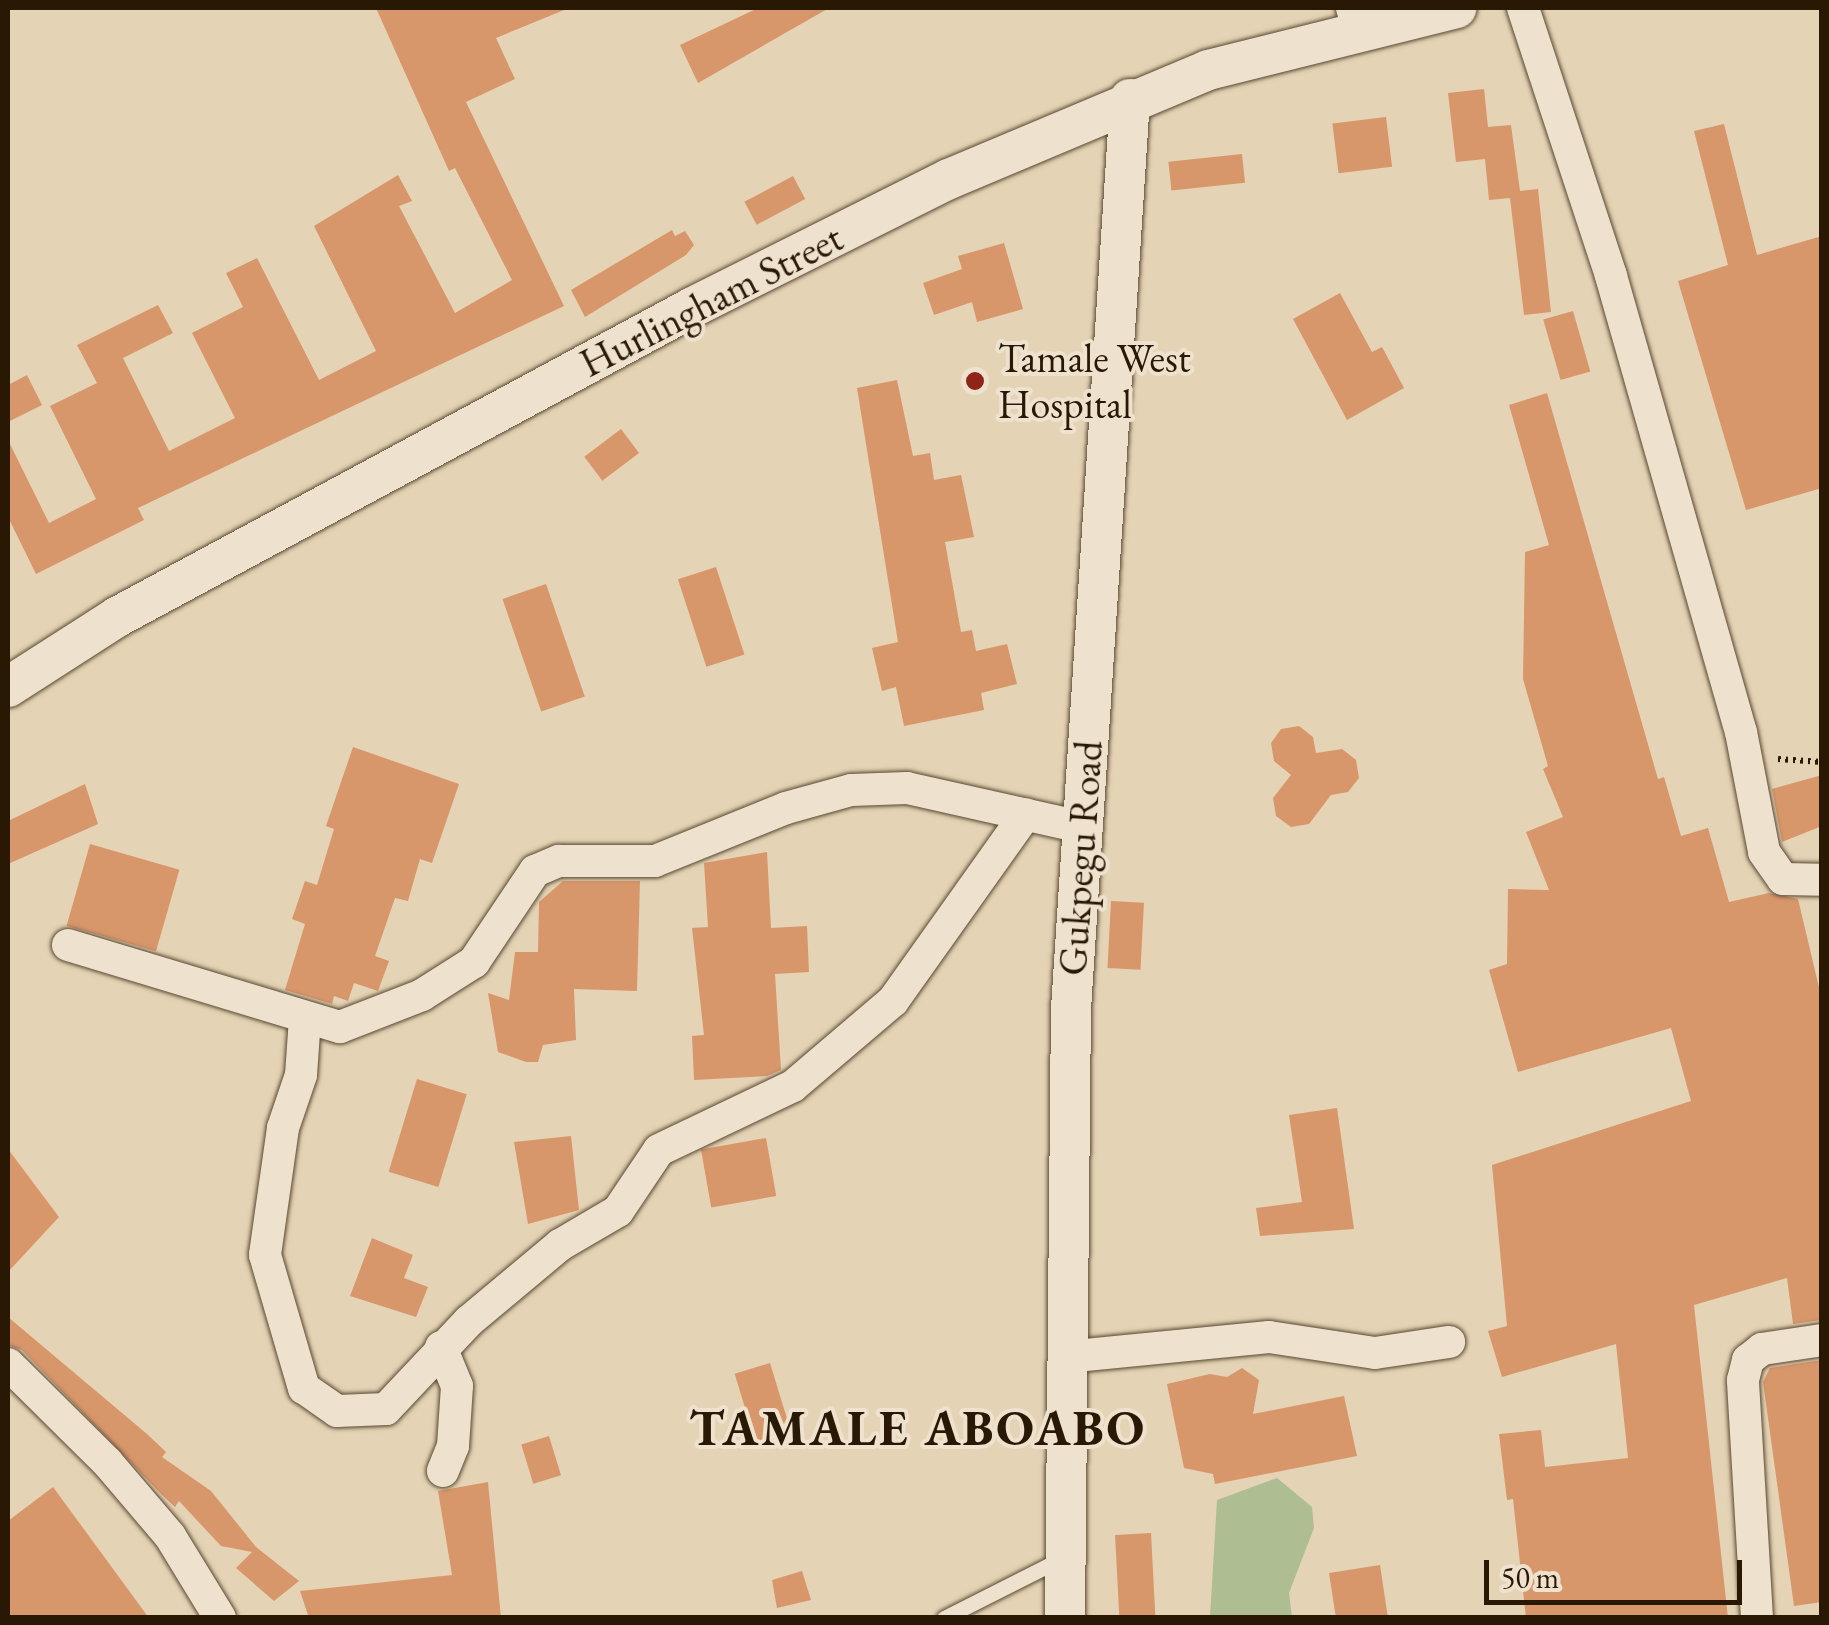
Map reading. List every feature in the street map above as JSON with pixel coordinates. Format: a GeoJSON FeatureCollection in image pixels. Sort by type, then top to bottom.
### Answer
{"type":"FeatureCollection","features":[{"type":"Feature","properties":{"kind":"street","name":"Hurlingham Street"},"geometry":{"type":"LineString","coordinates":[[8,687],[117,616],[691,308],[949,179],[1130,99],[1356,20],[1456,8]]}},
{"type":"Feature","properties":{"kind":"street"},"geometry":{"type":"LineString","coordinates":[[1523,8],[1574,150],[1746,756],[1756,827],[1770,864],[1783,879],[1822,880]]}},
{"type":"Feature","properties":{"kind":"street","name":"Gukpegu Road"},"geometry":{"type":"LineString","coordinates":[[1064,1618],[1065,1174],[1082,827],[1130,99]]}},
{"type":"Feature","properties":{"kind":"street"},"geometry":{"type":"LineString","coordinates":[[68,945],[329,1026],[366,1022],[422,996],[474,962],[535,872],[558,860],[654,861],[786,808],[851,790],[907,788],[1082,827]]}},
{"type":"Feature","properties":{"kind":"street"},"geometry":{"type":"LineString","coordinates":[[305,1018],[301,1075],[283,1128],[265,1255],[304,1388],[337,1411],[386,1409],[441,1346],[560,1246],[618,1211],[659,1150],[793,1086],[894,1001],[1026,814]]}},
{"type":"Feature","properties":{"kind":"street"},"geometry":{"type":"LineString","coordinates":[[1064,1357],[1269,1337],[1375,1353],[1449,1342]]}},
{"type":"Feature","properties":{"kind":"street"},"geometry":{"type":"LineString","coordinates":[[1756,1618],[1743,1380],[1748,1360],[1762,1349],[1822,1340]]}},
{"type":"Feature","properties":{"kind":"street"},"geometry":{"type":"LineString","coordinates":[[441,1346],[457,1386],[452,1446],[442,1470]]}},
{"type":"Feature","properties":{"kind":"street"},"geometry":{"type":"LineString","coordinates":[[8,1364],[157,1522],[220,1618]]}},
{"type":"Feature","properties":{"kind":"lane"},"geometry":{"type":"LineString","coordinates":[[944,1618],[1063,1558]]}},
{"type":"Feature","properties":{"kind":"path"},"geometry":{"type":"LineString","coordinates":[[1746,756],[1822,762]]}},
{"type":"Feature","properties":{"kind":"green space"},"geometry":{"type":"Polygon","coordinates":[[[1277,1478],[1312,1507],[1314,1528],[1289,1593],[1292,1617],[1210,1617],[1217,1500],[1277,1478]]]}},
{"type":"Feature","properties":{"kind":"building"},"geometry":{"type":"Polygon","coordinates":[[[376,8],[569,8],[496,38],[515,79],[466,102],[564,306],[138,508],[144,520],[36,574],[8,517],[8,440],[49,523],[96,499],[50,406],[97,383],[77,345],[158,305],[173,333],[123,358],[169,451],[235,418],[192,333],[243,307],[226,273],[257,258],[319,380],[376,351],[314,226],[398,175],[412,201],[399,206],[455,313],[512,280],[455,168],[449,171],[376,8]]]}},
{"type":"Feature","properties":{"kind":"building"},"geometry":{"type":"Polygon","coordinates":[[[758,8],[829,8],[698,83],[680,45],[758,8]]]}},
{"type":"Feature","properties":{"kind":"building"},"geometry":{"type":"Polygon","coordinates":[[[1484,89],[1488,127],[1511,125],[1520,191],[1538,189],[1551,312],[1524,315],[1510,198],[1489,200],[1485,159],[1456,162],[1448,93],[1484,89]]]}},
{"type":"Feature","properties":{"kind":"building"},"geometry":{"type":"Polygon","coordinates":[[[1386,117],[1392,167],[1338,173],[1332,124],[1386,117]]]}},
{"type":"Feature","properties":{"kind":"building"},"geometry":{"type":"Polygon","coordinates":[[[1724,124],[1757,255],[1822,236],[1822,488],[1746,510],[1678,281],[1728,265],[1694,131],[1724,124]]]}},
{"type":"Feature","properties":{"kind":"building"},"geometry":{"type":"Polygon","coordinates":[[[1242,154],[1245,183],[1171,191],[1168,162],[1242,154]]]}},
{"type":"Feature","properties":{"kind":"building"},"geometry":{"type":"Polygon","coordinates":[[[793,176],[805,199],[757,225],[744,202],[793,176]]]}},
{"type":"Feature","properties":{"kind":"building"},"geometry":{"type":"Polygon","coordinates":[[[672,230],[675,236],[685,231],[694,245],[686,255],[585,317],[571,290],[672,230]]]}},
{"type":"Feature","properties":{"kind":"building"},"geometry":{"type":"Polygon","coordinates":[[[1004,243],[1023,309],[977,322],[972,302],[934,315],[923,283],[962,269],[958,256],[1004,243]]]}},
{"type":"Feature","properties":{"kind":"building"},"geometry":{"type":"Polygon","coordinates":[[[1340,293],[1372,352],[1382,347],[1404,388],[1347,420],[1293,319],[1340,293]]]}},
{"type":"Feature","properties":{"kind":"building"},"geometry":{"type":"Polygon","coordinates":[[[1573,311],[1590,372],[1561,380],[1543,320],[1573,311]]]}},
{"type":"Feature","properties":{"kind":"building"},"geometry":{"type":"Polygon","coordinates":[[[27,375],[42,405],[8,422],[8,385],[27,375]]]}},
{"type":"Feature","properties":{"kind":"building"},"geometry":{"type":"Polygon","coordinates":[[[897,380],[913,456],[930,453],[934,480],[961,475],[974,537],[945,542],[961,632],[972,630],[976,651],[1007,644],[1017,684],[981,693],[984,710],[904,726],[896,687],[882,691],[872,648],[898,642],[857,388],[897,380]]]}},
{"type":"Feature","properties":{"kind":"building"},"geometry":{"type":"Polygon","coordinates":[[[1547,393],[1658,779],[1664,777],[1681,836],[1708,828],[1729,902],[1769,893],[1798,899],[1822,1000],[1822,1320],[1793,1324],[1787,1278],[1694,1305],[1728,1618],[1526,1618],[1513,1499],[1507,1500],[1499,1434],[1541,1430],[1545,1467],[1628,1458],[1616,1344],[1502,1377],[1488,1331],[1507,1326],[1492,1165],[1691,1101],[1671,1028],[1518,1072],[1489,970],[1507,964],[1508,889],[1549,890],[1526,832],[1563,817],[1543,769],[1548,766],[1523,679],[1525,552],[1549,545],[1509,405],[1547,393]]]}},
{"type":"Feature","properties":{"kind":"building"},"geometry":{"type":"Polygon","coordinates":[[[621,429],[639,453],[602,481],[584,457],[621,429]]]}},
{"type":"Feature","properties":{"kind":"building"},"geometry":{"type":"Polygon","coordinates":[[[716,567],[744,654],[706,667],[678,579],[716,567]]]}},
{"type":"Feature","properties":{"kind":"building"},"geometry":{"type":"Polygon","coordinates":[[[546,584],[585,697],[541,711],[503,599],[546,584]]]}},
{"type":"Feature","properties":{"kind":"building"},"geometry":{"type":"Polygon","coordinates":[[[1299,726],[1313,737],[1316,753],[1342,749],[1356,760],[1359,778],[1348,792],[1331,795],[1309,824],[1291,827],[1276,816],[1273,798],[1291,775],[1274,761],[1271,743],[1281,729],[1299,726]]]}},
{"type":"Feature","properties":{"kind":"building"},"geometry":{"type":"Polygon","coordinates":[[[353,747],[459,784],[432,863],[420,859],[408,901],[395,898],[375,956],[389,961],[378,991],[354,983],[348,1001],[334,996],[332,1004],[285,990],[305,924],[292,919],[305,881],[317,885],[334,829],[326,826],[353,747]]]}},
{"type":"Feature","properties":{"kind":"building"},"geometry":{"type":"Polygon","coordinates":[[[1822,775],[1822,826],[1782,842],[1772,789],[1822,775]]]}},
{"type":"Feature","properties":{"kind":"building"},"geometry":{"type":"Polygon","coordinates":[[[85,784],[98,824],[8,864],[8,821],[85,784]]]}},
{"type":"Feature","properties":{"kind":"building"},"geometry":{"type":"Polygon","coordinates":[[[90,844],[179,870],[156,951],[67,926],[90,844]]]}},
{"type":"Feature","properties":{"kind":"building"},"geometry":{"type":"Polygon","coordinates":[[[767,852],[771,928],[807,926],[809,972],[775,974],[781,1070],[767,1076],[694,1080],[692,1036],[704,1035],[692,928],[708,927],[704,863],[767,852]]]}},
{"type":"Feature","properties":{"kind":"building"},"geometry":{"type":"Polygon","coordinates":[[[563,881],[640,881],[637,991],[574,989],[576,1040],[543,1045],[538,1062],[526,1062],[498,1052],[488,993],[509,1000],[515,952],[538,952],[539,902],[563,881]]]}},
{"type":"Feature","properties":{"kind":"building"},"geometry":{"type":"Polygon","coordinates":[[[1111,901],[1144,903],[1140,970],[1107,968],[1111,901]]]}},
{"type":"Feature","properties":{"kind":"building"},"geometry":{"type":"Polygon","coordinates":[[[417,1079],[467,1094],[438,1187],[389,1172],[417,1079]]]}},
{"type":"Feature","properties":{"kind":"building"},"geometry":{"type":"Polygon","coordinates":[[[1337,1108],[1354,1229],[1260,1236],[1256,1208],[1302,1202],[1289,1115],[1337,1108]]]}},
{"type":"Feature","properties":{"kind":"building"},"geometry":{"type":"Polygon","coordinates":[[[571,1136],[579,1210],[528,1224],[514,1142],[571,1136]]]}},
{"type":"Feature","properties":{"kind":"building"},"geometry":{"type":"Polygon","coordinates":[[[766,1138],[776,1196],[711,1208],[701,1149],[766,1138]]]}},
{"type":"Feature","properties":{"kind":"building"},"geometry":{"type":"Polygon","coordinates":[[[8,1149],[59,1217],[8,1272],[8,1149]]]}},
{"type":"Feature","properties":{"kind":"building"},"geometry":{"type":"Polygon","coordinates":[[[372,1238],[413,1255],[404,1278],[428,1287],[416,1317],[350,1296],[372,1238]]]}},
{"type":"Feature","properties":{"kind":"building"},"geometry":{"type":"Polygon","coordinates":[[[8,1317],[147,1434],[166,1452],[162,1457],[211,1491],[256,1547],[299,1581],[274,1601],[236,1568],[252,1552],[221,1546],[179,1501],[175,1507],[161,1494],[22,1350],[8,1345],[8,1317]]]}},
{"type":"Feature","properties":{"kind":"building"},"geometry":{"type":"Polygon","coordinates":[[[1822,1360],[1822,1602],[1794,1606],[1763,1382],[1770,1368],[1822,1360]]]}},
{"type":"Feature","properties":{"kind":"building"},"geometry":{"type":"Polygon","coordinates":[[[770,1363],[792,1436],[757,1446],[735,1374],[770,1363]]]}},
{"type":"Feature","properties":{"kind":"building"},"geometry":{"type":"Polygon","coordinates":[[[1242,1368],[1259,1380],[1253,1414],[1344,1396],[1357,1456],[1215,1484],[1213,1474],[1184,1468],[1167,1384],[1210,1374],[1227,1377],[1242,1368]]]}},
{"type":"Feature","properties":{"kind":"building"},"geometry":{"type":"Polygon","coordinates":[[[549,1436],[561,1475],[533,1484],[521,1444],[549,1436]]]}},
{"type":"Feature","properties":{"kind":"building"},"geometry":{"type":"Polygon","coordinates":[[[488,1482],[501,1618],[309,1618],[300,1591],[452,1575],[438,1491],[488,1482]]]}},
{"type":"Feature","properties":{"kind":"building"},"geometry":{"type":"Polygon","coordinates":[[[53,1487],[149,1618],[8,1618],[8,1521],[53,1487]]]}},
{"type":"Feature","properties":{"kind":"building"},"geometry":{"type":"Polygon","coordinates":[[[1151,1533],[1155,1618],[1119,1618],[1115,1535],[1151,1533]]]}},
{"type":"Feature","properties":{"kind":"building"},"geometry":{"type":"Polygon","coordinates":[[[1380,1565],[1388,1618],[1336,1618],[1329,1573],[1380,1565]]]}},
{"type":"Feature","properties":{"kind":"building"},"geometry":{"type":"Polygon","coordinates":[[[802,1571],[811,1600],[777,1608],[772,1580],[802,1571]]]}},
{"type":"Feature","properties":{"kind":"place","name":"Tamale West Hospital"},"geometry":{"type":"Point","coordinates":[975,381]}},
{"type":"Feature","properties":{"kind":"district","name":"TAMALE ABOABO"},"geometry":{"type":"Point","coordinates":[918,1428]}}]}
